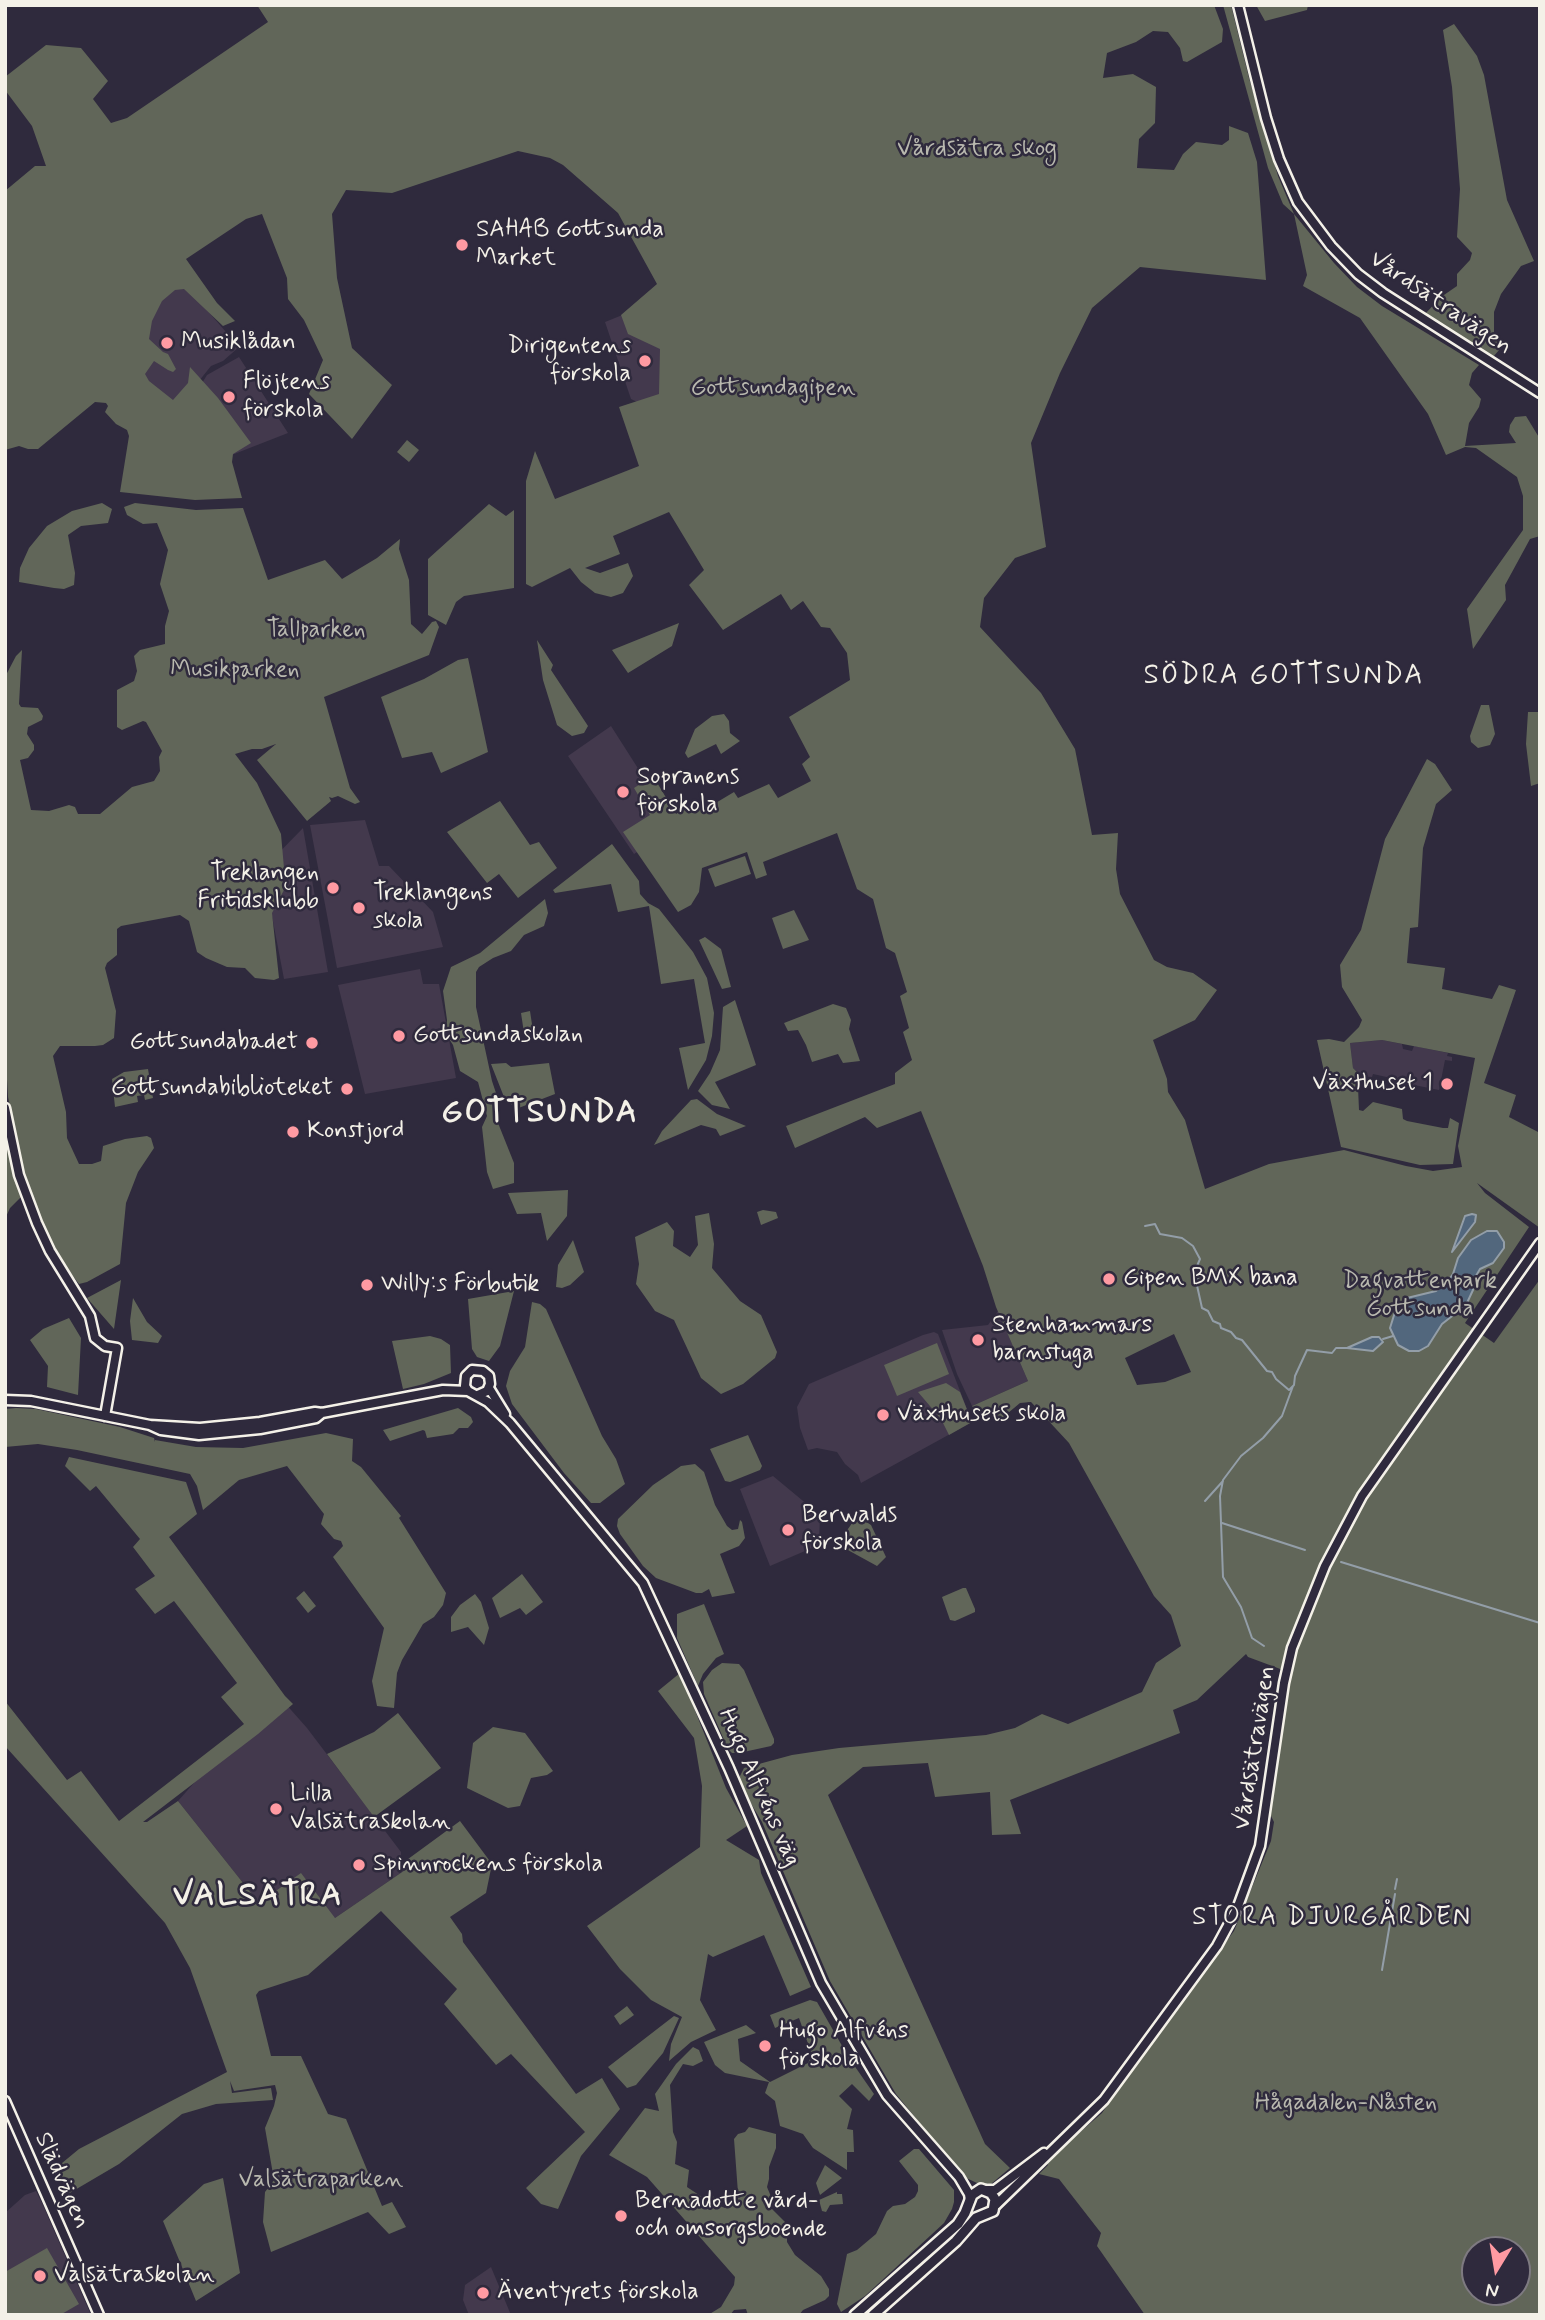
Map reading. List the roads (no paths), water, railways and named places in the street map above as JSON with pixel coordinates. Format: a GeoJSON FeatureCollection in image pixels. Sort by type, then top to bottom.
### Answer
{"type":"FeatureCollection","features":[{"type":"Feature","properties":{"kind":"main road"},"geometry":{"type":"LineString","coordinates":[[855,2315],[958,2224],[972,2194],[984,2190],[994,2196],[996,2205],[993,2211],[976,2218],[956,2241],[873,2315]]}},
{"type":"Feature","properties":{"kind":"main road"},"geometry":{"type":"LineString","coordinates":[[969,2203],[977,2214],[985,2215]]}},
{"type":"Feature","properties":{"kind":"street","name":"Vårdsätravägen"},"geometry":{"type":"LineString","coordinates":[[1238,5],[1266,117],[1284,173],[1298,202],[1335,251],[1358,274],[1383,293],[1540,393]]}},
{"type":"Feature","properties":{"kind":"street"},"geometry":{"type":"LineString","coordinates":[[5,1108],[19,1175],[50,1251],[90,1316],[95,1338],[105,1346],[117,1348],[105,1416]]}},
{"type":"Feature","properties":{"kind":"street","name":"Vårdsätravägen"},"geometry":{"type":"LineString","coordinates":[[996,2205],[999,2199],[1024,2180],[1060,2141],[1104,2100],[1217,1946],[1237,1909],[1260,1846],[1286,1671],[1292,1648],[1325,1566],[1362,1496],[1540,1243]]}},
{"type":"Feature","properties":{"kind":"street"},"geometry":{"type":"LineString","coordinates":[[5,1400],[31,1401],[150,1426],[212,1427],[322,1413],[443,1390],[464,1381],[469,1372],[480,1370],[489,1376],[489,1388],[478,1395],[468,1391],[443,1390]]}},
{"type":"Feature","properties":{"kind":"street"},"geometry":{"type":"LineString","coordinates":[[464,1381],[468,1391]]}},
{"type":"Feature","properties":{"kind":"street","name":"Hugo Alfvéns väg"},"geometry":{"type":"LineString","coordinates":[[489,1388],[510,1423],[643,1584],[729,1768],[821,1983],[887,2095],[959,2177],[969,2193],[969,2203]]}},
{"type":"Feature","properties":{"kind":"street","name":"Hugo Alfvéns väg"},"geometry":{"type":"LineString","coordinates":[[478,1395],[510,1423]]}},
{"type":"Feature","properties":{"kind":"street","name":"Slädvägen"},"geometry":{"type":"LineString","coordinates":[[5,2101],[99,2315]]}},
{"type":"Feature","properties":{"kind":"street","name":"Vårdsätravägen"},"geometry":{"type":"LineString","coordinates":[[984,2190],[995,2190],[1060,2141]]}},
{"type":"Feature","properties":{"kind":"street","name":"Hugo Alfvéns väg"},"geometry":{"type":"LineString","coordinates":[[959,2177],[984,2190]]}},
{"type":"Feature","properties":{"kind":"water"},"geometry":{"type":"Polygon","coordinates":[[[1476,1215],[1475,1222],[1452,1252],[1465,1216],[1476,1215]]]}},
{"type":"Feature","properties":{"kind":"water"},"geometry":{"type":"Polygon","coordinates":[[[1487,1231],[1497,1231],[1504,1242],[1504,1248],[1493,1263],[1480,1269],[1473,1281],[1473,1290],[1466,1305],[1442,1324],[1428,1346],[1419,1351],[1409,1351],[1398,1345],[1390,1328],[1395,1312],[1407,1298],[1436,1291],[1447,1282],[1453,1274],[1458,1258],[1471,1240],[1487,1231]]]}},
{"type":"Feature","properties":{"kind":"water"},"geometry":{"type":"Polygon","coordinates":[[[1372,1337],[1379,1337],[1383,1342],[1373,1351],[1347,1348],[1372,1337]]]}},
{"type":"Feature","properties":{"kind":"waterway"},"geometry":{"type":"LineString","coordinates":[[1145,1226],[1155,1224],[1160,1234],[1182,1238],[1193,1246],[1200,1259],[1197,1266],[1202,1269],[1196,1281],[1202,1308],[1208,1311],[1213,1321],[1220,1324],[1221,1328],[1242,1340],[1267,1371],[1272,1372],[1289,1390],[1294,1385],[1295,1376],[1307,1350],[1332,1353],[1336,1348],[1347,1348]]}},
{"type":"Feature","properties":{"kind":"waterway"},"geometry":{"type":"LineString","coordinates":[[1383,1339],[1393,1336]]}},
{"type":"Feature","properties":{"kind":"waterway"},"geometry":{"type":"LineString","coordinates":[[1264,1646],[1252,1638],[1241,1607],[1223,1577],[1220,1496],[1223,1480],[1241,1456],[1263,1438],[1282,1416],[1293,1386]]}},
{"type":"Feature","properties":{"kind":"waterway"},"geometry":{"type":"LineString","coordinates":[[1205,1501],[1223,1481]]}},
{"type":"Feature","properties":{"kind":"waterway"},"geometry":{"type":"LineString","coordinates":[[1222,1523],[1305,1550]]}},
{"type":"Feature","properties":{"kind":"waterway"},"geometry":{"type":"LineString","coordinates":[[1341,1562],[1540,1623]]}},
{"type":"Feature","properties":{"kind":"waterway"},"geometry":{"type":"LineString","coordinates":[[1395,1889],[1397,1879]]}},
{"type":"Feature","properties":{"kind":"waterway"},"geometry":{"type":"LineString","coordinates":[[1382,1970],[1395,1894]]}},
{"type":"Feature","properties":{"kind":"place","name":"SAHAB Gottsunda Market"},"geometry":{"type":"Point","coordinates":[462,245]}},
{"type":"Feature","properties":{"kind":"place","name":"Musiklådan"},"geometry":{"type":"Point","coordinates":[167,343]}},
{"type":"Feature","properties":{"kind":"place","name":"Dirigentens förskola"},"geometry":{"type":"Point","coordinates":[645,361]}},
{"type":"Feature","properties":{"kind":"place","name":"Flöjtens förskola"},"geometry":{"type":"Point","coordinates":[229,397]}},
{"type":"Feature","properties":{"kind":"place","name":"Sopranens förskola"},"geometry":{"type":"Point","coordinates":[623,792]}},
{"type":"Feature","properties":{"kind":"place","name":"Treklangen Fritidsklubb"},"geometry":{"type":"Point","coordinates":[333,888]}},
{"type":"Feature","properties":{"kind":"place","name":"Treklangens skola"},"geometry":{"type":"Point","coordinates":[359,908]}},
{"type":"Feature","properties":{"kind":"place","name":"Gottsundaskolan"},"geometry":{"type":"Point","coordinates":[399,1036]}},
{"type":"Feature","properties":{"kind":"place","name":"Gottsundabadet"},"geometry":{"type":"Point","coordinates":[312,1043]}},
{"type":"Feature","properties":{"kind":"place","name":"Växthuset 1"},"geometry":{"type":"Point","coordinates":[1447,1084]}},
{"type":"Feature","properties":{"kind":"place","name":"Gottsundabiblioteket"},"geometry":{"type":"Point","coordinates":[347,1089]}},
{"type":"Feature","properties":{"kind":"place","name":"Konstjord"},"geometry":{"type":"Point","coordinates":[293,1132]}},
{"type":"Feature","properties":{"kind":"place","name":"Gipen BMX bana"},"geometry":{"type":"Point","coordinates":[1109,1279]}},
{"type":"Feature","properties":{"kind":"place","name":"Willy:s Förbutik"},"geometry":{"type":"Point","coordinates":[367,1285]}},
{"type":"Feature","properties":{"kind":"place","name":"Stenhammars barnstuga"},"geometry":{"type":"Point","coordinates":[978,1340]}},
{"type":"Feature","properties":{"kind":"place","name":"Växthusets skola"},"geometry":{"type":"Point","coordinates":[883,1415]}},
{"type":"Feature","properties":{"kind":"place","name":"Berwalds förskola"},"geometry":{"type":"Point","coordinates":[788,1530]}},
{"type":"Feature","properties":{"kind":"place","name":"Lilla Valsätraskolan"},"geometry":{"type":"Point","coordinates":[276,1809]}},
{"type":"Feature","properties":{"kind":"place","name":"Spinnrockens förskola"},"geometry":{"type":"Point","coordinates":[359,1865]}},
{"type":"Feature","properties":{"kind":"place","name":"Hugo Alfvéns förskola"},"geometry":{"type":"Point","coordinates":[765,2046]}},
{"type":"Feature","properties":{"kind":"place","name":"Bernadotte vård- och omsorgsboende"},"geometry":{"type":"Point","coordinates":[621,2216]}},
{"type":"Feature","properties":{"kind":"place","name":"Valsätraskolan"},"geometry":{"type":"Point","coordinates":[40,2276]}},
{"type":"Feature","properties":{"kind":"place","name":"Äventyrets förskola"},"geometry":{"type":"Point","coordinates":[483,2293]}},
{"type":"Feature","properties":{"kind":"district","name":"SÖDRA GOTTSUNDA"},"geometry":{"type":"Point","coordinates":[1284,677]}},
{"type":"Feature","properties":{"kind":"district","name":"GOTTSUNDA"},"geometry":{"type":"Point","coordinates":[540,1114]}},
{"type":"Feature","properties":{"kind":"district","name":"VALSÄTRA"},"geometry":{"type":"Point","coordinates":[258,1897]}},
{"type":"Feature","properties":{"kind":"district","name":"STORA DJURGÅRDEN"},"geometry":{"type":"Point","coordinates":[1332,1919]}},
{"type":"Feature","properties":{"kind":"park label","name":"Vårdsätra skog"},"geometry":{"type":"Point","coordinates":[977,150]}},
{"type":"Feature","properties":{"kind":"park label","name":"Gottsundagipen"},"geometry":{"type":"Point","coordinates":[773,389]}},
{"type":"Feature","properties":{"kind":"park label","name":"Tallparken"},"geometry":{"type":"Point","coordinates":[316,631]}},
{"type":"Feature","properties":{"kind":"park label","name":"Musikparken"},"geometry":{"type":"Point","coordinates":[235,671]}},
{"type":"Feature","properties":{"kind":"park label","name":"Dagvattenpark Gottsunda"},"geometry":{"type":"Point","coordinates":[1420,1296]}},
{"type":"Feature","properties":{"kind":"park label","name":"Hågadalen-Nåsten"},"geometry":{"type":"Point","coordinates":[1346,2104]}},
{"type":"Feature","properties":{"kind":"park label","name":"Valsätraparken"},"geometry":{"type":"Point","coordinates":[321,2181]}}]}
